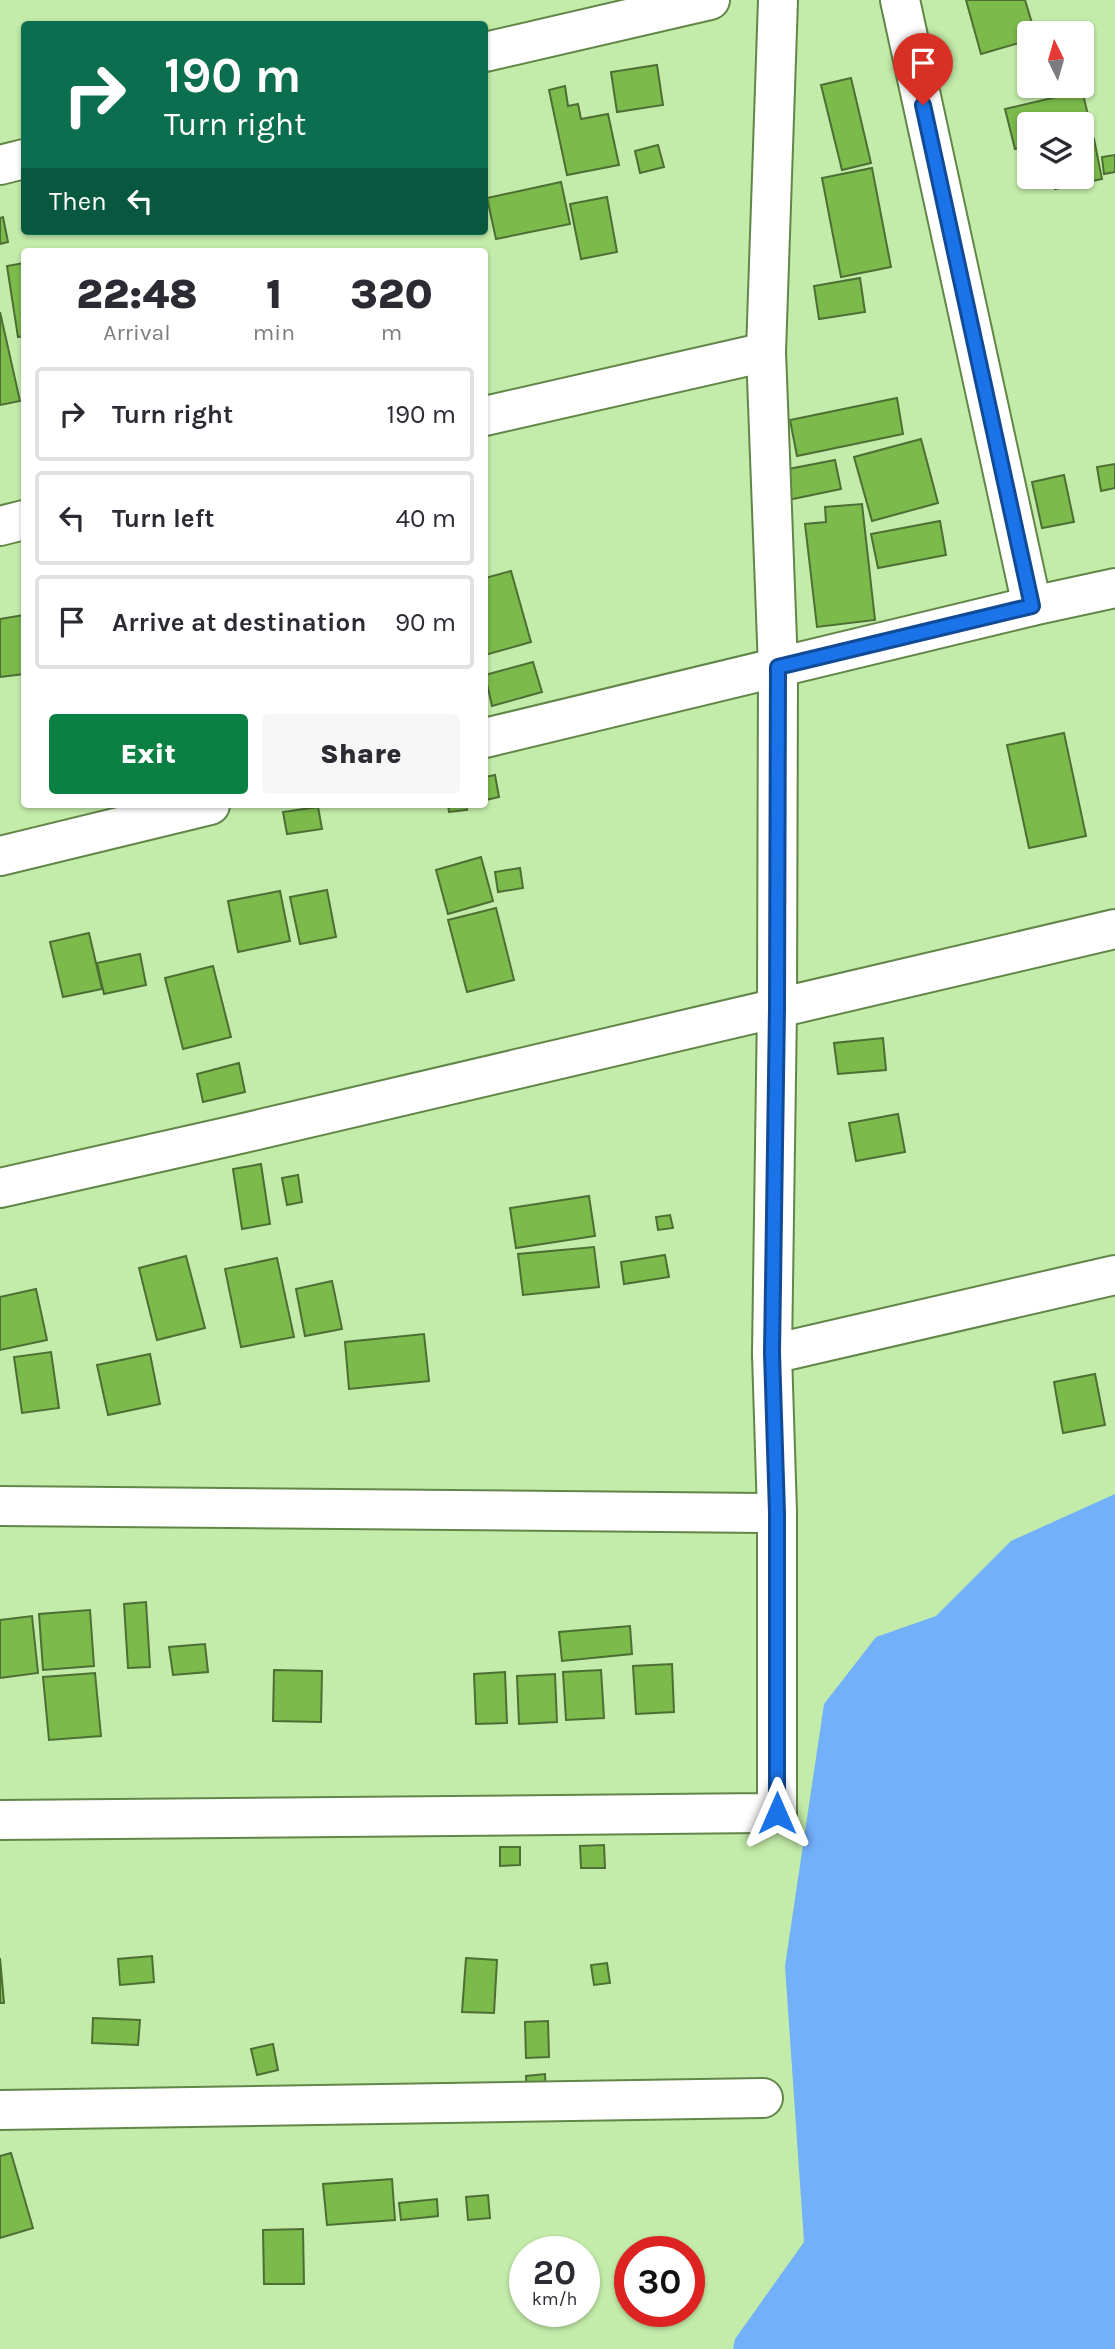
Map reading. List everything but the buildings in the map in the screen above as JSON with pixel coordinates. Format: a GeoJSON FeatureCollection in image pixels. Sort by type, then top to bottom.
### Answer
{"type":"FeatureCollection","features":[{"type":"Feature","properties":{"kind":"street"},"geometry":{"type":"LineString","coordinates":[[488,51],[709,0]]}},
{"type":"Feature","properties":{"kind":"street"},"geometry":{"type":"LineString","coordinates":[[0,1820],[777,1813],[777,1513],[772,1353],[778,667],[766,352],[778,0]]}},
{"type":"Feature","properties":{"kind":"street"},"geometry":{"type":"LineString","coordinates":[[901,0],[1032,606]]}},
{"type":"Feature","properties":{"kind":"street"},"geometry":{"type":"LineString","coordinates":[[0,165],[21,160]]}},
{"type":"Feature","properties":{"kind":"street"},"geometry":{"type":"LineString","coordinates":[[488,415],[766,352]]}},
{"type":"Feature","properties":{"kind":"street"},"geometry":{"type":"LineString","coordinates":[[0,526],[21,521]]}},
{"type":"Feature","properties":{"kind":"street"},"geometry":{"type":"LineString","coordinates":[[488,737],[1115,588]]}},
{"type":"Feature","properties":{"kind":"street"},"geometry":{"type":"LineString","coordinates":[[0,856],[198,808]]}},
{"type":"Feature","properties":{"kind":"street"},"geometry":{"type":"LineString","coordinates":[[0,1188],[1115,929]]}},
{"type":"Feature","properties":{"kind":"street"},"geometry":{"type":"LineString","coordinates":[[772,1353],[1115,1275]]}},
{"type":"Feature","properties":{"kind":"street"},"geometry":{"type":"LineString","coordinates":[[0,1506],[777,1513]]}},
{"type":"Feature","properties":{"kind":"street"},"geometry":{"type":"LineString","coordinates":[[0,2110],[763,2098]]}},
{"type":"Feature","properties":{"kind":"water"},"geometry":{"type":"Polygon","coordinates":[[[1115,1494],[1115,2349],[733,2349],[735,2339],[804,2242],[785,1966],[824,1704],[876,1637],[936,1616],[1011,1541],[1115,1494]]]}},
{"type":"Feature","properties":{"kind":"route"},"geometry":{"type":"LineString","coordinates":[[777,1813],[777,1513],[772,1353],[778,667],[1032,606],[923,105]]}}]}
